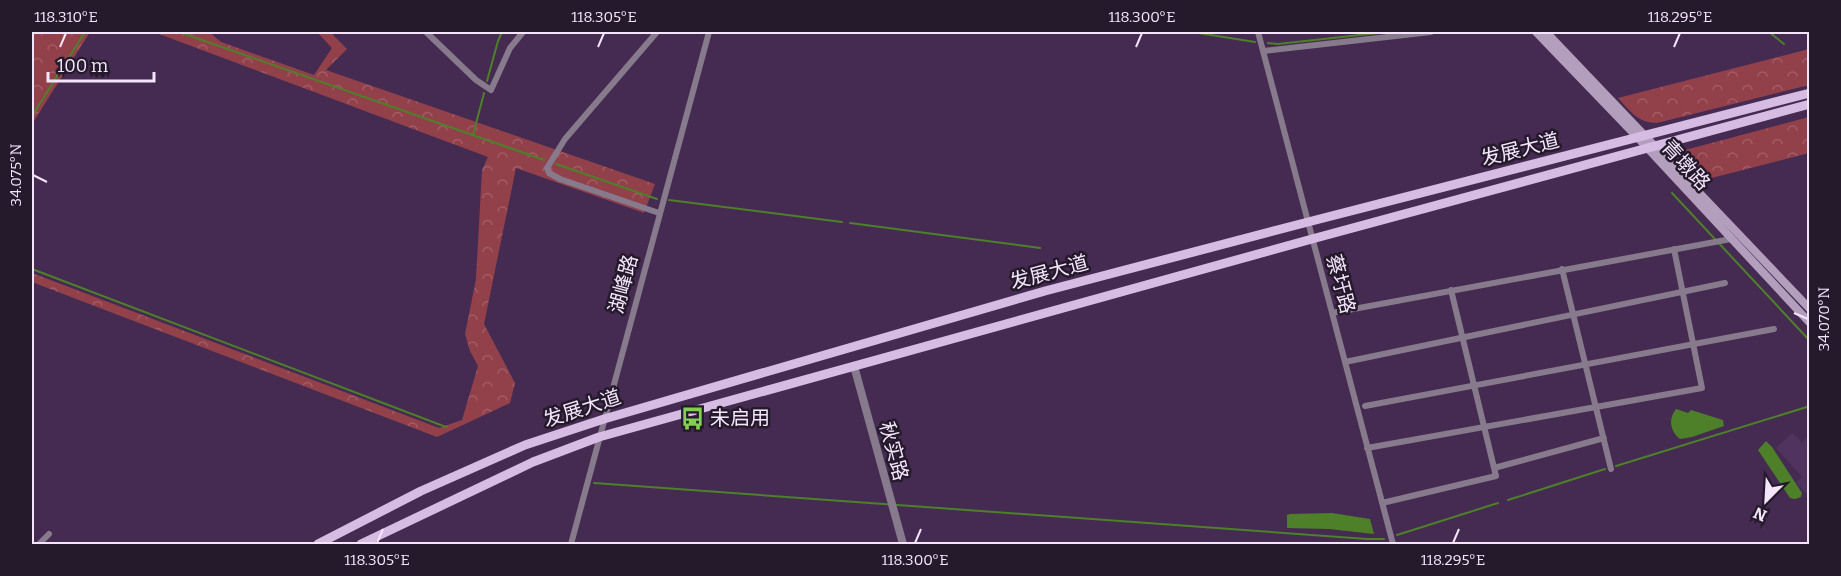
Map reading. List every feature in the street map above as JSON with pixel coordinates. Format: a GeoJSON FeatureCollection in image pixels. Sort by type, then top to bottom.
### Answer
{"type":"FeatureCollection","features":[{"type":"Feature","properties":{"kind":"main road","name":"青墩路"},"geometry":{"type":"LineString","coordinates":[[1536,32],[1652,147],[1809,309]]}},
{"type":"Feature","properties":{"kind":"main road","name":"青墩路"},"geometry":{"type":"LineString","coordinates":[[1546,32],[1642,137]]}},
{"type":"Feature","properties":{"kind":"main road","name":"发展大道"},"geometry":{"type":"LineString","coordinates":[[318,544],[422,491],[525,445],[604,418],[1045,291],[1809,93]]}},
{"type":"Feature","properties":{"kind":"main road","name":"发展大道"},"geometry":{"type":"LineString","coordinates":[[361,544],[533,462],[600,437],[1312,239],[1809,104]]}},
{"type":"Feature","properties":{"kind":"main road","name":"青墩路"},"geometry":{"type":"LineString","coordinates":[[1652,147],[1731,239],[1809,323]]}},
{"type":"Feature","properties":{"kind":"street"},"geometry":{"type":"LineString","coordinates":[[426,32],[476,80],[491,90],[510,48],[522,32]]}},
{"type":"Feature","properties":{"kind":"street"},"geometry":{"type":"LineString","coordinates":[[657,32],[565,139],[547,168],[549,173],[560,179],[659,213]]}},
{"type":"Feature","properties":{"kind":"street","name":"湖峰路"},"geometry":{"type":"LineString","coordinates":[[571,544],[709,32]]}},
{"type":"Feature","properties":{"kind":"street","name":"蔡圩路"},"geometry":{"type":"LineString","coordinates":[[1258,32],[1393,544]]}},
{"type":"Feature","properties":{"kind":"street"},"geometry":{"type":"LineString","coordinates":[[1263,51],[1431,32]]}},
{"type":"Feature","properties":{"kind":"street"},"geometry":{"type":"LineString","coordinates":[[1332,313],[1731,239]]}},
{"type":"Feature","properties":{"kind":"street"},"geometry":{"type":"LineString","coordinates":[[1367,448],[1702,388],[1674,249]]}},
{"type":"Feature","properties":{"kind":"street"},"geometry":{"type":"LineString","coordinates":[[1562,269],[1611,469]]}},
{"type":"Feature","properties":{"kind":"street"},"geometry":{"type":"LineString","coordinates":[[1345,362],[1725,283]]}},
{"type":"Feature","properties":{"kind":"street"},"geometry":{"type":"LineString","coordinates":[[1382,503],[1496,476],[1451,290]]}},
{"type":"Feature","properties":{"kind":"street"},"geometry":{"type":"LineString","coordinates":[[1365,406],[1774,329]]}},
{"type":"Feature","properties":{"kind":"street","name":"秋实路"},"geometry":{"type":"LineString","coordinates":[[854,366],[903,544]]}},
{"type":"Feature","properties":{"kind":"street"},"geometry":{"type":"LineString","coordinates":[[1494,468],[1604,438]]}},
{"type":"Feature","properties":{"kind":"street"},"geometry":{"type":"LineString","coordinates":[[39,544],[49,534]]}},
{"type":"Feature","properties":{"kind":"shaded area"},"geometry":{"type":"Polygon","coordinates":[[[1676,409],[1688,413],[1691,410],[1723,420],[1724,426],[1680,439],[1671,425],[1676,409]]]}},
{"type":"Feature","properties":{"kind":"shaded area"},"geometry":{"type":"Polygon","coordinates":[[[1792,433],[1802,442],[1809,435],[1809,497],[1796,482],[1802,477],[1776,448],[1792,433]]]}},
{"type":"Feature","properties":{"kind":"shaded area"},"geometry":{"type":"Polygon","coordinates":[[[1766,441],[1802,493],[1801,497],[1790,498],[1758,450],[1766,441]]]}},
{"type":"Feature","properties":{"kind":"shaded area"},"geometry":{"type":"Polygon","coordinates":[[[1332,513],[1370,519],[1374,534],[1329,529],[1287,528],[1287,515],[1290,514],[1332,513]]]}},
{"type":"Feature","properties":{"kind":"green space"},"geometry":{"type":"Polygon","coordinates":[[[32,32],[90,32],[32,124],[32,32]]]}},
{"type":"Feature","properties":{"kind":"green space"},"geometry":{"type":"Polygon","coordinates":[[[154,32],[209,32],[221,42],[314,75],[332,48],[317,32],[330,32],[347,49],[326,70],[655,184],[644,213],[516,168],[484,324],[515,383],[510,403],[437,437],[32,282],[32,273],[439,428],[462,420],[478,366],[465,334],[476,279],[482,170],[488,157],[154,32]]]}},
{"type":"Feature","properties":{"kind":"green space"},"geometry":{"type":"Polygon","coordinates":[[[1809,49],[1809,85],[1657,123],[1639,119],[1618,98],[1809,49]]]}},
{"type":"Feature","properties":{"kind":"green space"},"geometry":{"type":"Polygon","coordinates":[[[1809,117],[1809,153],[1696,182],[1685,163],[1685,150],[1809,117]]]}},
{"type":"Feature","properties":{"kind":"waterway"},"geometry":{"type":"LineString","coordinates":[[32,37],[35,32]]}},
{"type":"Feature","properties":{"kind":"waterway"},"geometry":{"type":"LineString","coordinates":[[32,116],[85,32]]}},
{"type":"Feature","properties":{"kind":"waterway"},"geometry":{"type":"LineString","coordinates":[[179,32],[544,160]]}},
{"type":"Feature","properties":{"kind":"waterway"},"geometry":{"type":"LineString","coordinates":[[487,81],[502,32]]}},
{"type":"Feature","properties":{"kind":"waterway"},"geometry":{"type":"LineString","coordinates":[[1192,32],[1255,42]]}},
{"type":"Feature","properties":{"kind":"waterway"},"geometry":{"type":"LineString","coordinates":[[1268,43],[1278,44],[1387,32]]}},
{"type":"Feature","properties":{"kind":"waterway"},"geometry":{"type":"LineString","coordinates":[[1769,32],[1784,44]]}},
{"type":"Feature","properties":{"kind":"waterway"},"geometry":{"type":"LineString","coordinates":[[473,135],[484,93]]}},
{"type":"Feature","properties":{"kind":"waterway"},"geometry":{"type":"LineString","coordinates":[[556,164],[657,199]]}},
{"type":"Feature","properties":{"kind":"waterway"},"geometry":{"type":"LineString","coordinates":[[1672,193],[1810,341]]}},
{"type":"Feature","properties":{"kind":"waterway"},"geometry":{"type":"LineString","coordinates":[[669,200],[842,222]]}},
{"type":"Feature","properties":{"kind":"waterway"},"geometry":{"type":"LineString","coordinates":[[850,223],[1040,248]]}},
{"type":"Feature","properties":{"kind":"waterway"},"geometry":{"type":"LineString","coordinates":[[32,269],[446,427]]}},
{"type":"Feature","properties":{"kind":"waterway"},"geometry":{"type":"LineString","coordinates":[[1616,466],[1810,406]]}},
{"type":"Feature","properties":{"kind":"waterway"},"geometry":{"type":"LineString","coordinates":[[1508,500],[1605,469]]}},
{"type":"Feature","properties":{"kind":"waterway"},"geometry":{"type":"LineString","coordinates":[[594,483],[1384,539]]}},
{"type":"Feature","properties":{"kind":"waterway"},"geometry":{"type":"LineString","coordinates":[[1397,535],[1498,503]]}},
{"type":"Feature","properties":{"kind":"place","name":"未启用"},"geometry":{"type":"Point","coordinates":[692,418]}}]}
